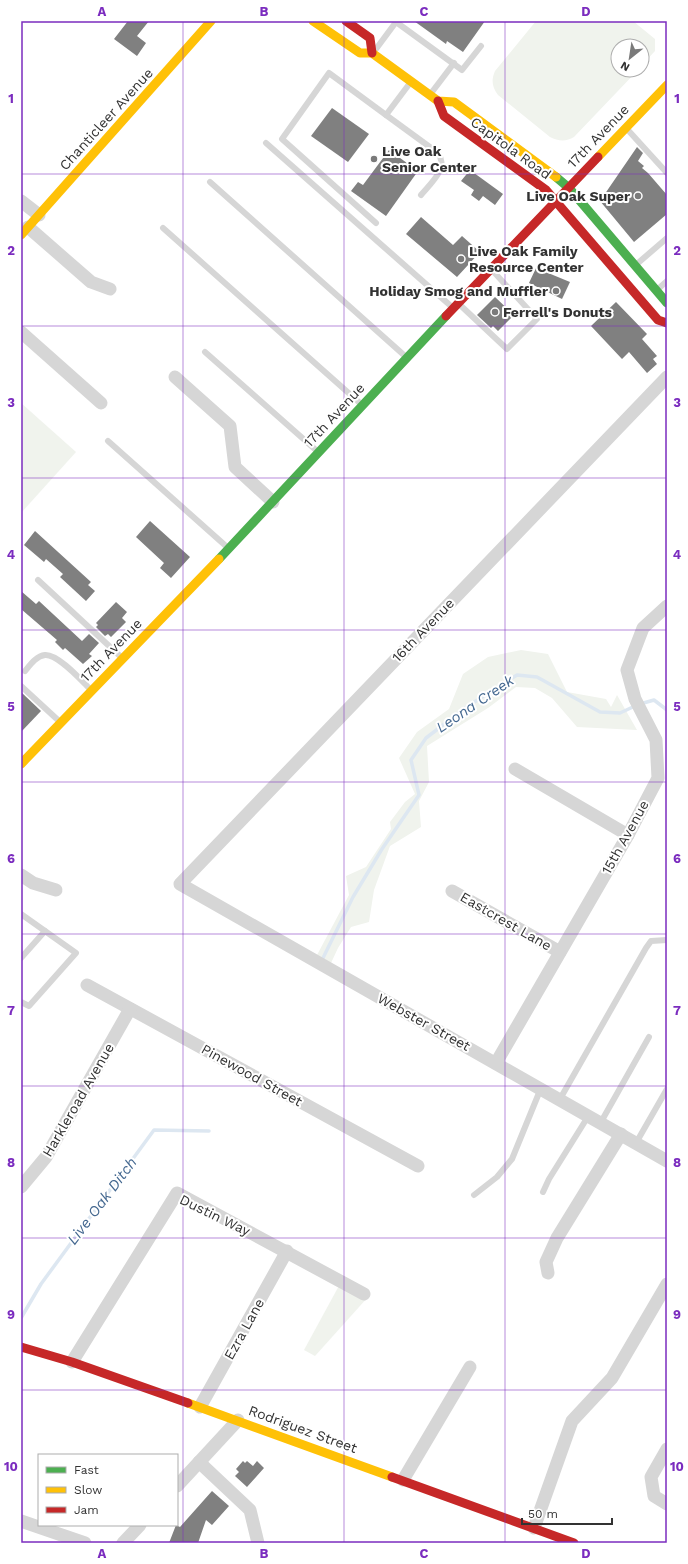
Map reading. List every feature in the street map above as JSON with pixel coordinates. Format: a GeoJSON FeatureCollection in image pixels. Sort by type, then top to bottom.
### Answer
{"type":"FeatureCollection","features":[{"type":"Feature","properties":{"kind":"main road","name":"Chanticleer Avenue"},"geometry":{"type":"LineString","coordinates":[[25,231],[211,21]]}},
{"type":"Feature","properties":{"kind":"main road","name":"Capitola Road"},"geometry":{"type":"LineString","coordinates":[[313,21],[360,54],[372,54],[430,95],[438,101],[444,116],[546,190],[658,320],[667,323]]}},
{"type":"Feature","properties":{"kind":"main road"},"geometry":{"type":"LineString","coordinates":[[346,21],[370,38],[372,54]]}},
{"type":"Feature","properties":{"kind":"main road","name":"17th Avenue"},"geometry":{"type":"LineString","coordinates":[[21,764],[273,502],[406,357],[667,85]]}},
{"type":"Feature","properties":{"kind":"main road","name":"Capitola Road"},"geometry":{"type":"LineString","coordinates":[[438,101],[454,102],[558,178],[569,188],[667,303]]}},
{"type":"Feature","properties":{"kind":"main road","name":"Rodriguez Street"},"geometry":{"type":"LineString","coordinates":[[21,1348],[72,1362],[238,1420],[574,1543]]}},
{"type":"Feature","properties":{"kind":"street"},"geometry":{"type":"LineString","coordinates":[[21,201],[39,216]]}},
{"type":"Feature","properties":{"kind":"street"},"geometry":{"type":"LineString","coordinates":[[25,231],[91,282],[110,289]]}},
{"type":"Feature","properties":{"kind":"street"},"geometry":{"type":"LineString","coordinates":[[21,332],[101,403]]}},
{"type":"Feature","properties":{"kind":"street"},"geometry":{"type":"LineString","coordinates":[[175,377],[230,426],[235,467],[273,502]]}},
{"type":"Feature","properties":{"kind":"street","name":"16th Avenue"},"geometry":{"type":"LineString","coordinates":[[180,884],[667,377]]}},
{"type":"Feature","properties":{"kind":"street","name":"15th Avenue"},"geometry":{"type":"LineString","coordinates":[[496,1062],[628,835],[658,778],[656,740],[642,714],[627,670],[643,628],[667,606]]}},
{"type":"Feature","properties":{"kind":"street"},"geometry":{"type":"LineString","coordinates":[[515,769],[628,835]]}},
{"type":"Feature","properties":{"kind":"street"},"geometry":{"type":"LineString","coordinates":[[21,875],[33,883],[56,890]]}},
{"type":"Feature","properties":{"kind":"street","name":"Webster Street"},"geometry":{"type":"LineString","coordinates":[[180,884],[496,1062],[667,1161]]}},
{"type":"Feature","properties":{"kind":"street","name":"Eastcrest Lane"},"geometry":{"type":"LineString","coordinates":[[452,891],[560,952]]}},
{"type":"Feature","properties":{"kind":"street","name":"Pinewood Street"},"geometry":{"type":"LineString","coordinates":[[87,985],[418,1166]]}},
{"type":"Feature","properties":{"kind":"street","name":"Harkleroad Avenue"},"geometry":{"type":"LineString","coordinates":[[21,1187],[46,1157],[130,1009]]}},
{"type":"Feature","properties":{"kind":"street"},"geometry":{"type":"LineString","coordinates":[[548,1273],[546,1262],[557,1238],[621,1134]]}},
{"type":"Feature","properties":{"kind":"street","name":"Dustin Way"},"geometry":{"type":"LineString","coordinates":[[72,1362],[177,1193],[364,1294]]}},
{"type":"Feature","properties":{"kind":"street","name":"Ezra Lane"},"geometry":{"type":"LineString","coordinates":[[200,1407],[287,1252]]}},
{"type":"Feature","properties":{"kind":"street"},"geometry":{"type":"LineString","coordinates":[[534,1528],[572,1421],[612,1378],[667,1284]]}},
{"type":"Feature","properties":{"kind":"street"},"geometry":{"type":"LineString","coordinates":[[403,1480],[470,1368]]}},
{"type":"Feature","properties":{"kind":"street"},"geometry":{"type":"LineString","coordinates":[[178,1485],[238,1420]]}},
{"type":"Feature","properties":{"kind":"street"},"geometry":{"type":"LineString","coordinates":[[667,1449],[651,1477],[654,1496],[667,1504]]}},
{"type":"Feature","properties":{"kind":"street"},"geometry":{"type":"LineString","coordinates":[[199,1462],[250,1510],[258,1543]]}},
{"type":"Feature","properties":{"kind":"street"},"geometry":{"type":"LineString","coordinates":[[21,1521],[85,1543]]}},
{"type":"Feature","properties":{"kind":"street"},"geometry":{"type":"LineString","coordinates":[[123,1543],[139,1526]]}},
{"type":"Feature","properties":{"kind":"lane"},"geometry":{"type":"LineString","coordinates":[[372,54],[396,22],[462,70],[481,46]]}},
{"type":"Feature","properties":{"kind":"lane"},"geometry":{"type":"LineString","coordinates":[[430,95],[454,63]]}},
{"type":"Feature","properties":{"kind":"lane"},"geometry":{"type":"LineString","coordinates":[[376,223],[282,139],[329,73],[438,153],[441,157],[442,165],[439,172],[421,195]]}},
{"type":"Feature","properties":{"kind":"lane"},"geometry":{"type":"LineString","coordinates":[[386,115],[411,82]]}},
{"type":"Feature","properties":{"kind":"lane"},"geometry":{"type":"LineString","coordinates":[[626,128],[667,173]]}},
{"type":"Feature","properties":{"kind":"lane"},"geometry":{"type":"LineString","coordinates":[[266,143],[507,349],[537,319],[491,269]]}},
{"type":"Feature","properties":{"kind":"lane"},"geometry":{"type":"LineString","coordinates":[[210,182],[406,357]]}},
{"type":"Feature","properties":{"kind":"lane"},"geometry":{"type":"LineString","coordinates":[[164,228],[362,405]]}},
{"type":"Feature","properties":{"kind":"lane"},"geometry":{"type":"LineString","coordinates":[[635,266],[667,238]]}},
{"type":"Feature","properties":{"kind":"lane"},"geometry":{"type":"LineString","coordinates":[[656,290],[667,281]]}},
{"type":"Feature","properties":{"kind":"lane"},"geometry":{"type":"LineString","coordinates":[[205,352],[318,452]]}},
{"type":"Feature","properties":{"kind":"lane"},"geometry":{"type":"LineString","coordinates":[[108,441],[228,548]]}},
{"type":"Feature","properties":{"kind":"lane"},"geometry":{"type":"LineString","coordinates":[[38,580],[122,658]]}},
{"type":"Feature","properties":{"kind":"lane"},"geometry":{"type":"LineString","coordinates":[[25,671],[39,657],[46,655],[56,657],[92,690]]}},
{"type":"Feature","properties":{"kind":"lane"},"geometry":{"type":"LineString","coordinates":[[21,686],[60,722]]}},
{"type":"Feature","properties":{"kind":"lane"},"geometry":{"type":"LineString","coordinates":[[21,914],[76,953],[29,1006],[21,1002]]}},
{"type":"Feature","properties":{"kind":"lane"},"geometry":{"type":"LineString","coordinates":[[21,958],[45,931]]}},
{"type":"Feature","properties":{"kind":"lane"},"geometry":{"type":"LineString","coordinates":[[560,1099],[646,948],[651,941],[667,940]]}},
{"type":"Feature","properties":{"kind":"lane"},"geometry":{"type":"LineString","coordinates":[[601,1122],[649,1036]]}},
{"type":"Feature","properties":{"kind":"lane"},"geometry":{"type":"LineString","coordinates":[[474,1195],[497,1177],[512,1159],[541,1088]]}},
{"type":"Feature","properties":{"kind":"lane"},"geometry":{"type":"LineString","coordinates":[[636,1142],[667,1089]]}},
{"type":"Feature","properties":{"kind":"lane"},"geometry":{"type":"LineString","coordinates":[[543,1192],[549,1179],[589,1115]]}},
{"type":"Feature","properties":{"kind":"shaded area"},"geometry":{"type":"Polygon","coordinates":[[[536,21],[633,21],[655,39],[655,51],[650,56],[650,38],[610,38],[610,78],[630,78],[574,137],[568,140],[559,140],[550,137],[498,95],[493,86],[495,71],[536,21]]]}},
{"type":"Feature","properties":{"kind":"shaded area"},"geometry":{"type":"Polygon","coordinates":[[[21,403],[76,452],[21,513],[21,403]]]}},
{"type":"Feature","properties":{"kind":"shaded area"},"geometry":{"type":"Polygon","coordinates":[[[521,650],[548,654],[567,692],[606,699],[611,707],[617,695],[637,730],[577,727],[552,698],[535,688],[516,687],[488,708],[427,746],[429,782],[419,801],[421,827],[390,846],[374,890],[369,922],[351,927],[331,963],[317,955],[349,895],[346,876],[366,867],[391,829],[390,822],[405,802],[415,794],[399,758],[417,732],[449,709],[463,674],[488,657],[521,650]]]}},
{"type":"Feature","properties":{"kind":"shaded area"},"geometry":{"type":"Polygon","coordinates":[[[341,1282],[368,1297],[315,1356],[304,1350],[341,1282]]]}},
{"type":"Feature","properties":{"kind":"building"},"geometry":{"type":"Polygon","coordinates":[[[128,21],[149,21],[137,36],[146,43],[137,56],[114,39],[128,21]]]}},
{"type":"Feature","properties":{"kind":"building"},"geometry":{"type":"Polygon","coordinates":[[[414,21],[485,21],[463,52],[447,41],[446,44],[414,21]]]}},
{"type":"Feature","properties":{"kind":"building"},"geometry":{"type":"Polygon","coordinates":[[[332,108],[369,134],[348,162],[311,136],[332,108]]]}},
{"type":"Feature","properties":{"kind":"building"},"geometry":{"type":"Polygon","coordinates":[[[637,147],[643,153],[638,161],[644,166],[642,168],[667,195],[667,214],[634,242],[600,201],[637,147]]]}},
{"type":"Feature","properties":{"kind":"building"},"geometry":{"type":"Polygon","coordinates":[[[389,150],[418,171],[386,216],[351,191],[358,182],[363,185],[389,150]]]}},
{"type":"Feature","properties":{"kind":"building"},"geometry":{"type":"Polygon","coordinates":[[[470,170],[503,194],[495,205],[483,196],[479,201],[471,195],[474,190],[461,181],[470,170]]]}},
{"type":"Feature","properties":{"kind":"building"},"geometry":{"type":"Polygon","coordinates":[[[421,217],[453,245],[462,236],[480,252],[457,277],[406,234],[421,217]]]}},
{"type":"Feature","properties":{"kind":"building","name":"Holiday Smog and Muffler"},"geometry":{"type":"Polygon","coordinates":[[[536,268],[570,282],[562,299],[529,283],[536,268]]]}},
{"type":"Feature","properties":{"kind":"building"},"geometry":{"type":"Polygon","coordinates":[[[495,297],[514,315],[498,331],[493,326],[491,328],[477,315],[495,297]]]}},
{"type":"Feature","properties":{"kind":"building"},"geometry":{"type":"Polygon","coordinates":[[[616,302],[647,334],[642,339],[657,356],[653,359],[657,364],[647,373],[629,352],[622,359],[591,326],[616,302]]]}},
{"type":"Feature","properties":{"kind":"building"},"geometry":{"type":"Polygon","coordinates":[[[150,521],[190,557],[171,578],[160,568],[164,563],[136,537],[150,521]]]}},
{"type":"Feature","properties":{"kind":"building"},"geometry":{"type":"Polygon","coordinates":[[[35,531],[91,582],[88,585],[95,591],[86,601],[60,577],[63,574],[46,559],[44,562],[24,545],[35,531]]]}},
{"type":"Feature","properties":{"kind":"building"},"geometry":{"type":"Polygon","coordinates":[[[21,591],[36,604],[39,601],[82,641],[89,634],[99,643],[89,654],[92,656],[83,664],[65,648],[63,650],[55,642],[57,640],[21,609],[21,591]]]}},
{"type":"Feature","properties":{"kind":"building"},"geometry":{"type":"Polygon","coordinates":[[[116,602],[127,612],[122,618],[126,622],[111,637],[108,634],[105,636],[96,627],[98,625],[96,623],[116,602]]]}},
{"type":"Feature","properties":{"kind":"building"},"geometry":{"type":"Polygon","coordinates":[[[21,692],[41,711],[21,732],[21,692]]]}},
{"type":"Feature","properties":{"kind":"building"},"geometry":{"type":"Polygon","coordinates":[[[243,1461],[245,1463],[247,1461],[253,1466],[257,1461],[264,1468],[247,1487],[235,1476],[239,1472],[236,1469],[243,1461]]]}},
{"type":"Feature","properties":{"kind":"building"},"geometry":{"type":"Polygon","coordinates":[[[212,1491],[229,1506],[212,1525],[206,1520],[198,1543],[169,1543],[176,1526],[180,1527],[212,1491]]]}},
{"type":"Feature","properties":{"kind":"waterway","name":"Leona Creek"},"geometry":{"type":"LineString","coordinates":[[323,958],[353,897],[382,849],[419,795],[411,760],[426,738],[468,706],[517,675],[537,677],[600,712],[620,713],[635,706]]}},
{"type":"Feature","properties":{"kind":"waterway","name":"Leona Creek"},"geometry":{"type":"LineString","coordinates":[[640,704],[654,700],[667,710]]}},
{"type":"Feature","properties":{"kind":"waterway","name":"Live Oak Ditch"},"geometry":{"type":"LineString","coordinates":[[21,1318],[41,1284],[154,1130],[209,1131]]}},
{"type":"Feature","properties":{"kind":"traffic: fast"},"geometry":{"type":"LineString","coordinates":[[556,177],[569,188],[667,303]]}},
{"type":"Feature","properties":{"kind":"traffic: fast"},"geometry":{"type":"LineString","coordinates":[[219,559],[446,316]]}},
{"type":"Feature","properties":{"kind":"traffic: slow"},"geometry":{"type":"LineString","coordinates":[[21,235],[211,21]]}},
{"type":"Feature","properties":{"kind":"traffic: slow"},"geometry":{"type":"LineString","coordinates":[[313,21],[360,53],[372,53],[438,101],[454,102],[556,177]]}},
{"type":"Feature","properties":{"kind":"traffic: slow"},"geometry":{"type":"LineString","coordinates":[[598,157],[667,85]]}},
{"type":"Feature","properties":{"kind":"traffic: slow"},"geometry":{"type":"LineString","coordinates":[[21,764],[219,559]]}},
{"type":"Feature","properties":{"kind":"traffic: slow"},"geometry":{"type":"LineString","coordinates":[[188,1403],[392,1477]]}},
{"type":"Feature","properties":{"kind":"traffic: jam"},"geometry":{"type":"LineString","coordinates":[[346,21],[370,38],[372,53]]}},
{"type":"Feature","properties":{"kind":"traffic: jam"},"geometry":{"type":"LineString","coordinates":[[438,101],[444,116],[546,190],[658,320],[667,323]]}},
{"type":"Feature","properties":{"kind":"traffic: jam"},"geometry":{"type":"LineString","coordinates":[[446,316],[598,157]]}},
{"type":"Feature","properties":{"kind":"traffic: jam"},"geometry":{"type":"LineString","coordinates":[[21,1347],[72,1362],[188,1403]]}},
{"type":"Feature","properties":{"kind":"traffic: jam"},"geometry":{"type":"LineString","coordinates":[[392,1477],[574,1543]]}},
{"type":"Feature","properties":{"kind":"place","name":"Live Oak Senior Center"},"geometry":{"type":"Point","coordinates":[374,159]}},
{"type":"Feature","properties":{"kind":"place","name":"Live Oak Super"},"geometry":{"type":"Point","coordinates":[638,196]}},
{"type":"Feature","properties":{"kind":"place","name":"Live Oak Family Resource Center"},"geometry":{"type":"Point","coordinates":[461,259]}},
{"type":"Feature","properties":{"kind":"place","name":"Holiday Smog and Muffler"},"geometry":{"type":"Point","coordinates":[556,291]}},
{"type":"Feature","properties":{"kind":"place","name":"Ferrell's Donuts"},"geometry":{"type":"Point","coordinates":[495,312]}}]}
